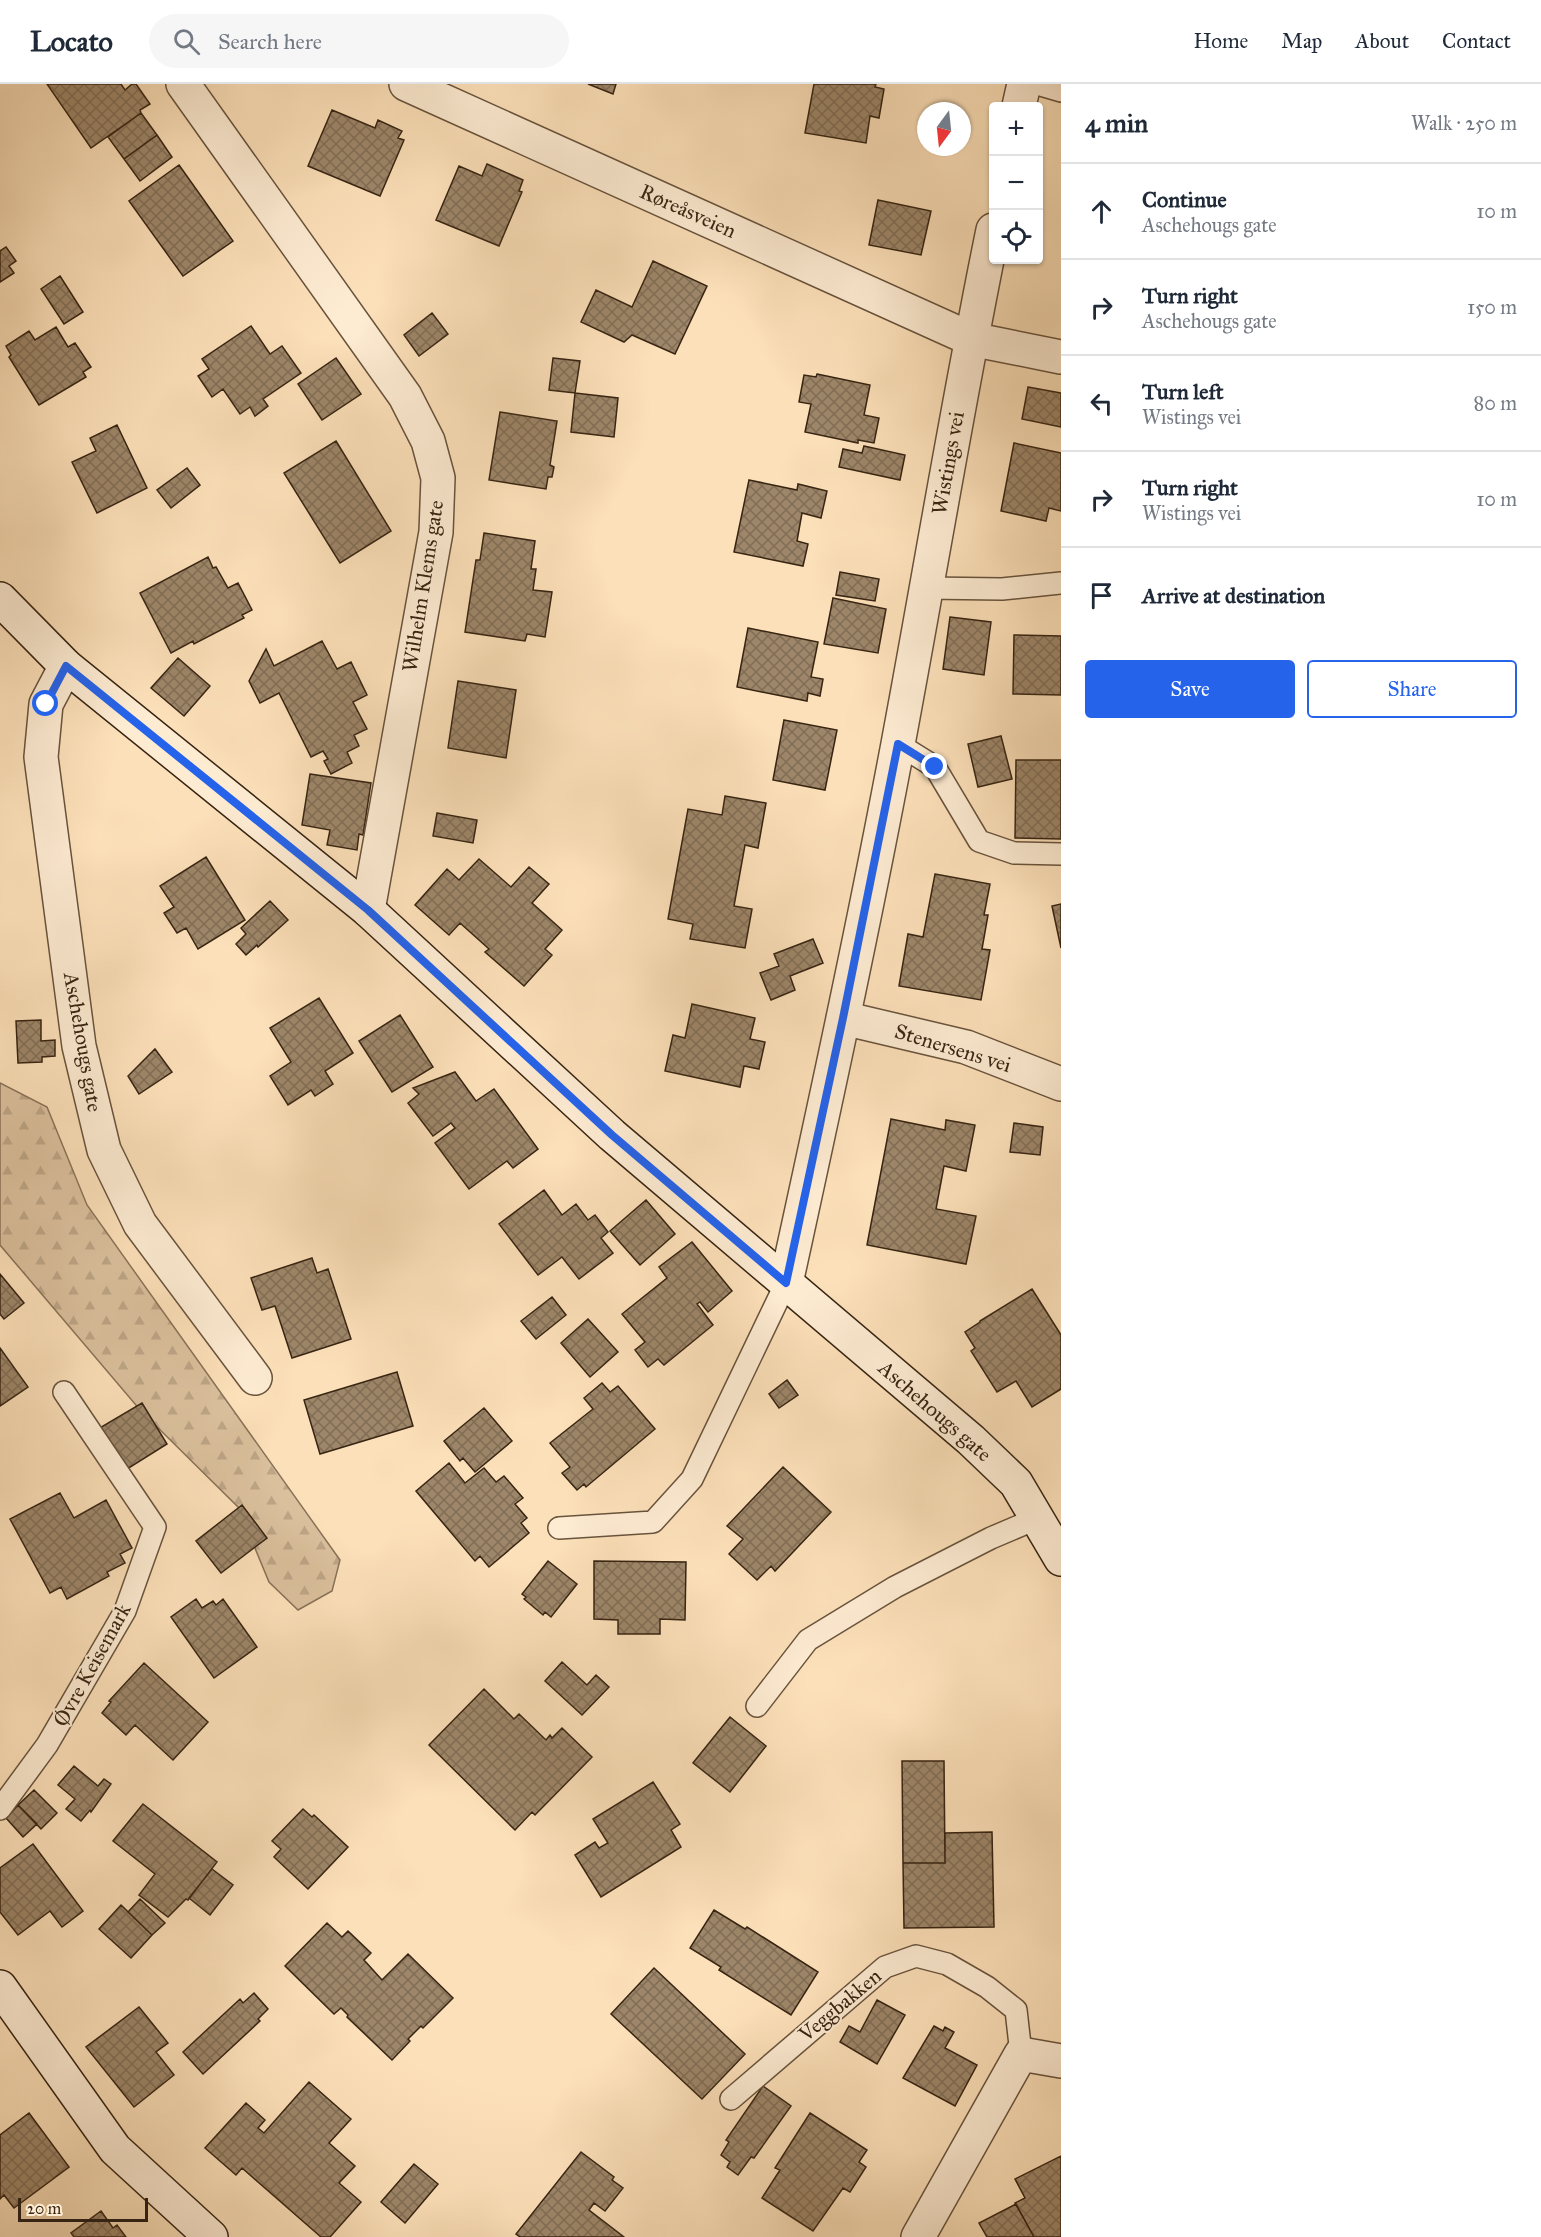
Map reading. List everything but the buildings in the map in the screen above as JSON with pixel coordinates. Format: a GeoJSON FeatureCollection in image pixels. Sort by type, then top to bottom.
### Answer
{"type":"FeatureCollection","features":[{"type":"Feature","properties":{"kind":"street","name":"Wilhelm Klems gate"},"geometry":{"type":"LineString","coordinates":[[183,84],[405,396],[429,441],[438,478],[436,532],[368,910]]}},
{"type":"Feature","properties":{"kind":"street","name":"Røreåsveien"},"geometry":{"type":"LineString","coordinates":[[406,84],[971,339]]}},
{"type":"Feature","properties":{"kind":"street"},"geometry":{"type":"LineString","coordinates":[[1020,102],[1024,84]]}},
{"type":"Feature","properties":{"kind":"street","name":"Wistings vei"},"geometry":{"type":"LineString","coordinates":[[786,1283],[843,1018],[898,744],[989,250]]}},
{"type":"Feature","properties":{"kind":"street"},"geometry":{"type":"LineString","coordinates":[[971,339],[1061,357]]}},
{"type":"Feature","properties":{"kind":"street","name":"Aschehougs gate"},"geometry":{"type":"LineString","coordinates":[[0,599],[66,666],[368,910],[612,1135],[971,1440],[1016,1483],[1061,1559]]}},
{"type":"Feature","properties":{"kind":"street","name":"Aschehougs gate"},"geometry":{"type":"LineString","coordinates":[[66,666],[46,704],[41,758],[80,1046],[104,1150],[140,1224],[255,1378]]}},
{"type":"Feature","properties":{"kind":"street","name":"Stenersens vei"},"geometry":{"type":"LineString","coordinates":[[843,1018],[966,1047],[1061,1084]]}},
{"type":"Feature","properties":{"kind":"street"},"geometry":{"type":"LineString","coordinates":[[0,1987],[116,2149],[211,2237]]}},
{"type":"Feature","properties":{"kind":"street"},"geometry":{"type":"LineString","coordinates":[[918,2237],[1021,2054],[1061,2061]]}},
{"type":"Feature","properties":{"kind":"lane"},"geometry":{"type":"LineString","coordinates":[[1037,84],[1061,90]]}},
{"type":"Feature","properties":{"kind":"lane"},"geometry":{"type":"LineString","coordinates":[[926,588],[1002,589],[1061,583]]}},
{"type":"Feature","properties":{"kind":"lane"},"geometry":{"type":"LineString","coordinates":[[898,744],[935,767],[951,790],[979,841],[1014,853],[1061,854]]}},
{"type":"Feature","properties":{"kind":"lane"},"geometry":{"type":"LineString","coordinates":[[559,1528],[653,1522],[692,1479],[786,1283]]}},
{"type":"Feature","properties":{"kind":"lane","name":"Øvre Keisemark"},"geometry":{"type":"LineString","coordinates":[[0,1809],[47,1745],[125,1611],[155,1527],[64,1392]]}},
{"type":"Feature","properties":{"kind":"lane"},"geometry":{"type":"LineString","coordinates":[[757,1706],[808,1640],[895,1587],[991,1538],[1038,1518]]}},
{"type":"Feature","properties":{"kind":"lane","name":"Veggbakken"},"geometry":{"type":"LineString","coordinates":[[731,2099],[885,1967],[916,1956],[947,1964],[987,1986],[1016,2010],[1021,2054]]}},
{"type":"Feature","properties":{"kind":"green space"},"geometry":{"type":"Polygon","coordinates":[[[0,1083],[47,1107],[87,1205],[340,1560],[332,1591],[298,1610],[269,1582],[238,1507],[141,1411],[0,1245],[0,1083]]]}},
{"type":"Feature","properties":{"kind":"route"},"geometry":{"type":"LineString","coordinates":[[46,704],[66,666],[368,910],[612,1135],[786,1283],[843,1018],[898,744],[935,767]]}}]}
